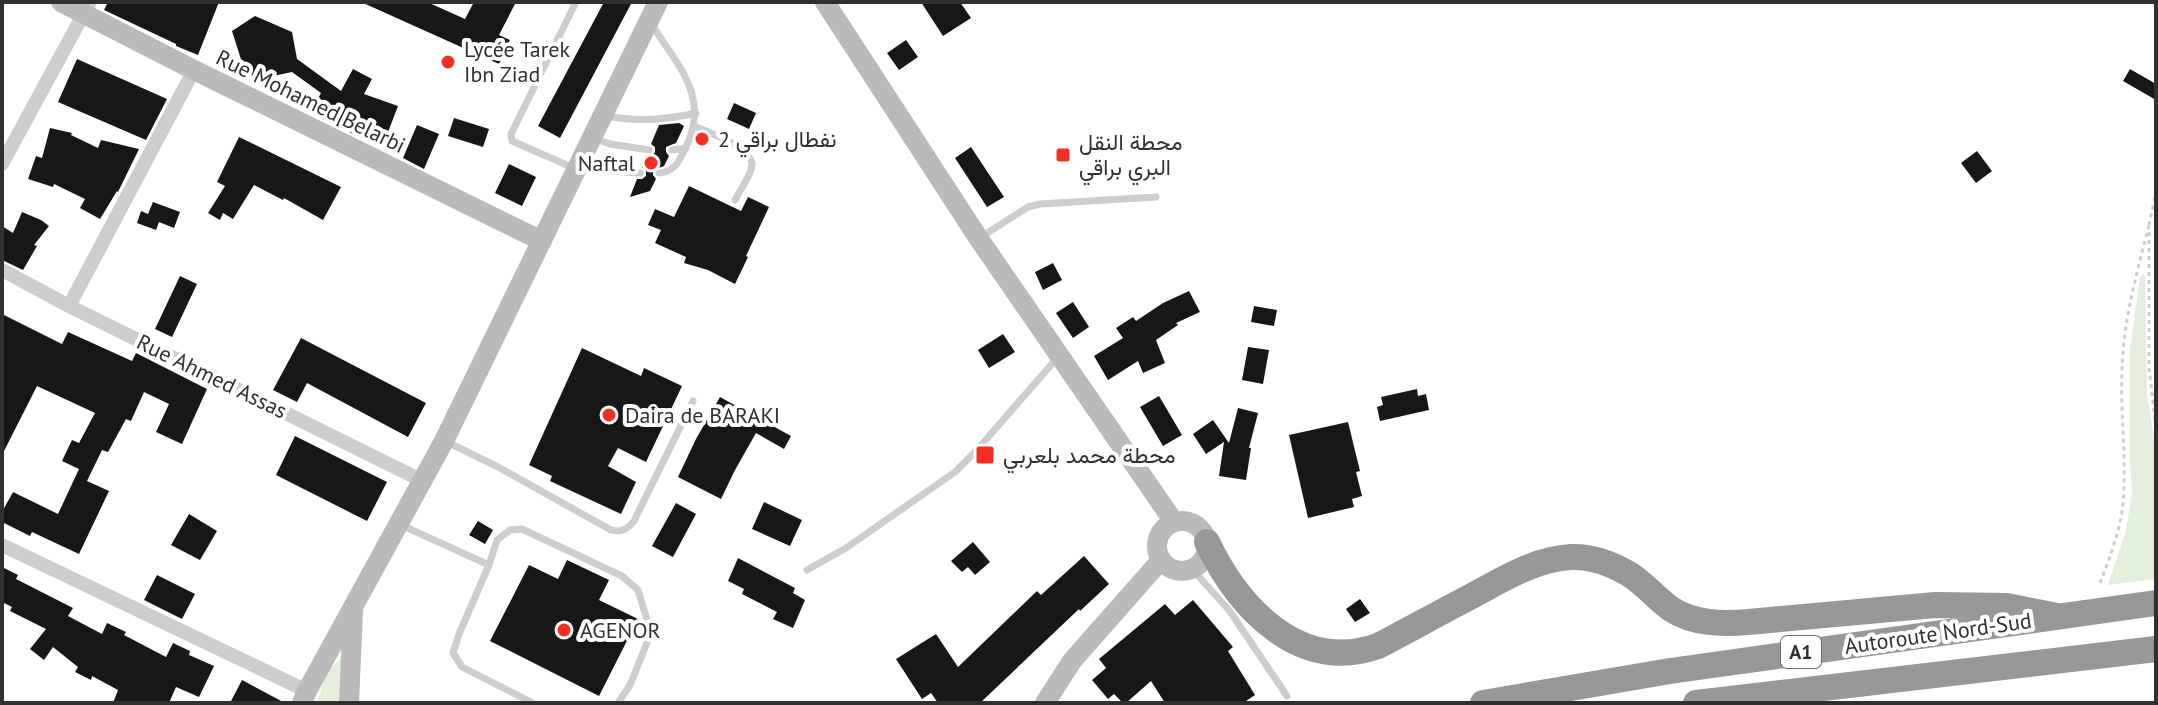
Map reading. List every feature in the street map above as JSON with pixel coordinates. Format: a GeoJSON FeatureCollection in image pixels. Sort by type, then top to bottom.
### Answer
{"type":"FeatureCollection","features":[{"type":"Feature","properties":{"kind":"highway"},"geometry":{"type":"LineString","coordinates":[[1207,542],[1220,569],[1250,609],[1292,640],[1335,653],[1364,651],[1378,646],[1516,572],[1567,557],[1590,558],[1619,568],[1682,615],[1709,622],[1726,624],[1935,605],[2007,606],[2057,616]]}},
{"type":"Feature","properties":{"kind":"highway","name":"Autoroute Nord-Sud"},"geometry":{"type":"LineString","coordinates":[[1483,703],[1670,671],[2156,603]]}},
{"type":"Feature","properties":{"kind":"highway","name":"Autoroute Nord-Sud"},"geometry":{"type":"LineString","coordinates":[[1696,703],[2146,650]]}},
{"type":"Feature","properties":{"kind":"highway"},"geometry":{"type":"LineString","coordinates":[[1772,703],[1834,686]]}},
{"type":"Feature","properties":{"kind":"main road","name":"Rue Mohamed Belarbi"},"geometry":{"type":"LineString","coordinates":[[61,2],[86,8],[194,70],[542,241]]}},
{"type":"Feature","properties":{"kind":"main road"},"geometry":{"type":"LineString","coordinates":[[825,2],[979,239],[1174,522]]}},
{"type":"Feature","properties":{"kind":"main road"},"geometry":{"type":"LineString","coordinates":[[304,697],[444,441],[653,11]]}},
{"type":"Feature","properties":{"kind":"main road"},"geometry":{"type":"LineString","coordinates":[[1183,521],[1199,527],[1207,542],[1203,561],[1184,571],[1175,570],[1161,560],[1157,544],[1168,525],[1183,521]]}},
{"type":"Feature","properties":{"kind":"main road"},"geometry":{"type":"LineString","coordinates":[[1045,703],[1072,661],[1161,560]]}},
{"type":"Feature","properties":{"kind":"main road"},"geometry":{"type":"LineString","coordinates":[[349,703],[353,607]]}},
{"type":"Feature","properties":{"kind":"street"},"geometry":{"type":"LineString","coordinates":[[2,164],[86,8]]}},
{"type":"Feature","properties":{"kind":"street"},"geometry":{"type":"LineString","coordinates":[[69,306],[194,70]]}},
{"type":"Feature","properties":{"kind":"street","name":"Rue Ahmed Assas"},"geometry":{"type":"LineString","coordinates":[[2,270],[423,481]]}},
{"type":"Feature","properties":{"kind":"street"},"geometry":{"type":"LineString","coordinates":[[2,545],[304,697]]}},
{"type":"Feature","properties":{"kind":"lane"},"geometry":{"type":"LineString","coordinates":[[576,2],[511,137],[515,144],[576,169],[640,173]]}},
{"type":"Feature","properties":{"kind":"lane"},"geometry":{"type":"LineString","coordinates":[[653,11],[686,78],[696,113],[686,148],[673,169],[659,173]]}},
{"type":"Feature","properties":{"kind":"lane"},"geometry":{"type":"LineString","coordinates":[[603,115],[655,120],[696,113]]}},
{"type":"Feature","properties":{"kind":"lane"},"geometry":{"type":"LineString","coordinates":[[694,126],[748,154],[751,168],[735,200]]}},
{"type":"Feature","properties":{"kind":"lane"},"geometry":{"type":"LineString","coordinates":[[592,138],[649,150]]}},
{"type":"Feature","properties":{"kind":"lane"},"geometry":{"type":"LineString","coordinates":[[672,150],[686,148]]}},
{"type":"Feature","properties":{"kind":"lane"},"geometry":{"type":"LineString","coordinates":[[979,239],[1028,207],[1156,197]]}},
{"type":"Feature","properties":{"kind":"lane"},"geometry":{"type":"LineString","coordinates":[[807,570],[846,548],[955,472],[1059,356]]}},
{"type":"Feature","properties":{"kind":"lane"},"geometry":{"type":"LineString","coordinates":[[444,441],[498,467],[611,530],[619,531],[628,528],[634,521],[693,401]]}},
{"type":"Feature","properties":{"kind":"lane"},"geometry":{"type":"LineString","coordinates":[[399,524],[489,565]]}},
{"type":"Feature","properties":{"kind":"lane"},"geometry":{"type":"LineString","coordinates":[[533,703],[462,667],[453,653],[497,540],[510,530],[522,529],[622,576],[638,590],[651,633],[630,685],[618,703]]}},
{"type":"Feature","properties":{"kind":"lane"},"geometry":{"type":"LineString","coordinates":[[1192,569],[1229,610],[1287,696]]}},
{"type":"Feature","properties":{"kind":"path"},"geometry":{"type":"LineString","coordinates":[[2100,583],[2121,515],[2124,484],[2121,374],[2124,336],[2156,193]]}},
{"type":"Feature","properties":{"kind":"path"},"geometry":{"type":"LineString","coordinates":[[2149,225],[2149,368],[2156,428]]}},
{"type":"Feature","properties":{"kind":"green space"},"geometry":{"type":"Polygon","coordinates":[[[2143,274],[2147,394],[2156,450],[2156,579],[2108,585],[2125,534],[2132,494],[2130,350],[2140,277],[2143,274]]]}},
{"type":"Feature","properties":{"kind":"green space"},"geometry":{"type":"Polygon","coordinates":[[[343,656],[343,703],[317,703],[326,673],[343,656]]]}},
{"type":"Feature","properties":{"kind":"building"},"geometry":{"type":"Polygon","coordinates":[[[108,2],[219,2],[198,55],[104,10],[108,2]]]}},
{"type":"Feature","properties":{"kind":"building"},"geometry":{"type":"Polygon","coordinates":[[[361,2],[427,2],[465,19],[474,2],[516,2],[499,35],[510,40],[499,64],[361,2]]]}},
{"type":"Feature","properties":{"kind":"building"},"geometry":{"type":"Polygon","coordinates":[[[604,2],[632,2],[560,138],[538,126],[604,2]]]}},
{"type":"Feature","properties":{"kind":"building"},"geometry":{"type":"Polygon","coordinates":[[[921,2],[960,2],[971,18],[943,36],[921,2]]]}},
{"type":"Feature","properties":{"kind":"building"},"geometry":{"type":"Polygon","coordinates":[[[255,16],[292,32],[297,59],[341,91],[353,69],[372,79],[364,94],[398,106],[382,148],[327,121],[330,115],[314,106],[321,93],[292,72],[259,79],[245,72],[232,31],[255,16]]]}},
{"type":"Feature","properties":{"kind":"building"},"geometry":{"type":"Polygon","coordinates":[[[906,40],[918,57],[899,70],[887,53],[906,40]]]}},
{"type":"Feature","properties":{"kind":"building"},"geometry":{"type":"Polygon","coordinates":[[[77,59],[167,99],[146,140],[58,102],[77,59]]]}},
{"type":"Feature","properties":{"kind":"building"},"geometry":{"type":"Polygon","coordinates":[[[2130,69],[2156,84],[2156,100],[2123,81],[2130,69]]]}},
{"type":"Feature","properties":{"kind":"building"},"geometry":{"type":"Polygon","coordinates":[[[734,103],[756,113],[749,129],[727,119],[734,103]]]}},
{"type":"Feature","properties":{"kind":"building"},"geometry":{"type":"Polygon","coordinates":[[[454,118],[489,129],[483,147],[448,136],[454,118]]]}},
{"type":"Feature","properties":{"kind":"building"},"geometry":{"type":"Polygon","coordinates":[[[679,123],[684,126],[676,143],[666,147],[669,156],[664,166],[653,170],[656,179],[650,191],[630,197],[637,179],[646,176],[642,167],[646,156],[652,156],[655,152],[651,144],[659,125],[679,123]]]}},
{"type":"Feature","properties":{"kind":"building"},"geometry":{"type":"Polygon","coordinates":[[[417,125],[439,134],[424,169],[403,158],[417,125]]]}},
{"type":"Feature","properties":{"kind":"building"},"geometry":{"type":"Polygon","coordinates":[[[50,128],[72,133],[98,148],[101,140],[139,149],[118,192],[100,219],[80,208],[85,199],[54,184],[53,187],[28,179],[36,156],[42,158],[50,128]]]}},
{"type":"Feature","properties":{"kind":"building"},"geometry":{"type":"Polygon","coordinates":[[[239,137],[341,187],[323,220],[254,185],[233,219],[223,213],[220,220],[208,213],[225,186],[217,182],[239,137]]]}},
{"type":"Feature","properties":{"kind":"building"},"geometry":{"type":"Polygon","coordinates":[[[971,147],[1004,197],[987,207],[955,158],[971,147]]]}},
{"type":"Feature","properties":{"kind":"building"},"geometry":{"type":"Polygon","coordinates":[[[1977,151],[1992,171],[1976,183],[1961,163],[1977,151]]]}},
{"type":"Feature","properties":{"kind":"building"},"geometry":{"type":"Polygon","coordinates":[[[509,164],[536,177],[522,206],[495,193],[509,164]]]}},
{"type":"Feature","properties":{"kind":"building"},"geometry":{"type":"Polygon","coordinates":[[[689,186],[741,211],[748,197],[769,207],[735,284],[708,270],[684,263],[686,257],[655,243],[661,230],[648,225],[655,209],[674,217],[689,186]]]}},
{"type":"Feature","properties":{"kind":"building"},"geometry":{"type":"Polygon","coordinates":[[[153,202],[180,212],[174,228],[159,222],[156,230],[137,223],[141,211],[148,214],[153,202]]]}},
{"type":"Feature","properties":{"kind":"building"},"geometry":{"type":"Polygon","coordinates":[[[22,212],[49,226],[34,245],[37,246],[23,270],[2,260],[2,226],[13,233],[22,212]]]}},
{"type":"Feature","properties":{"kind":"building"},"geometry":{"type":"Polygon","coordinates":[[[1053,263],[1062,280],[1043,290],[1035,272],[1053,263]]]}},
{"type":"Feature","properties":{"kind":"building"},"geometry":{"type":"Polygon","coordinates":[[[180,276],[197,284],[172,337],[155,329],[180,276]]]}},
{"type":"Feature","properties":{"kind":"building"},"geometry":{"type":"Polygon","coordinates":[[[1189,291],[1200,312],[1176,323],[1178,325],[1156,340],[1165,363],[1143,373],[1138,361],[1108,380],[1094,356],[1123,338],[1116,328],[1133,317],[1136,321],[1189,291]]]}},
{"type":"Feature","properties":{"kind":"building"},"geometry":{"type":"Polygon","coordinates":[[[1073,302],[1089,327],[1073,338],[1056,313],[1073,302]]]}},
{"type":"Feature","properties":{"kind":"building"},"geometry":{"type":"Polygon","coordinates":[[[1254,306],[1277,310],[1274,326],[1251,322],[1254,306]]]}},
{"type":"Feature","properties":{"kind":"building"},"geometry":{"type":"Polygon","coordinates":[[[2,314],[62,344],[68,332],[132,361],[136,353],[207,389],[182,444],[156,432],[169,404],[144,392],[131,421],[126,419],[108,452],[102,450],[87,481],[109,491],[79,554],[2,522],[2,512],[13,492],[58,514],[79,469],[62,461],[72,440],[79,443],[95,413],[37,386],[2,455],[2,314]]]}},
{"type":"Feature","properties":{"kind":"building"},"geometry":{"type":"Polygon","coordinates":[[[1003,334],[1015,352],[989,368],[978,350],[1003,334]]]}},
{"type":"Feature","properties":{"kind":"building"},"geometry":{"type":"Polygon","coordinates":[[[301,338],[426,403],[408,437],[307,383],[297,402],[273,390],[301,338]]]}},
{"type":"Feature","properties":{"kind":"building"},"geometry":{"type":"Polygon","coordinates":[[[1248,347],[1269,350],[1263,384],[1242,380],[1248,347]]]}},
{"type":"Feature","properties":{"kind":"building","name":"Daira de BARAKI"},"geometry":{"type":"Polygon","coordinates":[[[582,348],[641,376],[644,368],[682,386],[646,462],[618,448],[608,466],[636,482],[621,514],[550,481],[552,476],[529,465],[582,348]]]}},
{"type":"Feature","properties":{"kind":"building"},"geometry":{"type":"Polygon","coordinates":[[[1417,389],[1418,396],[1426,394],[1429,410],[1380,421],[1377,407],[1383,405],[1381,397],[1417,389]]]}},
{"type":"Feature","properties":{"kind":"building"},"geometry":{"type":"Polygon","coordinates":[[[1159,396],[1182,435],[1163,446],[1140,407],[1159,396]]]}},
{"type":"Feature","properties":{"kind":"building"},"geometry":{"type":"Polygon","coordinates":[[[720,397],[791,436],[784,449],[756,433],[721,499],[678,477],[720,397]]]}},
{"type":"Feature","properties":{"kind":"building"},"geometry":{"type":"Polygon","coordinates":[[[1238,408],[1258,413],[1249,448],[1246,480],[1219,476],[1224,442],[1206,454],[1193,434],[1213,420],[1229,443],[1238,408]]]}},
{"type":"Feature","properties":{"kind":"building"},"geometry":{"type":"Polygon","coordinates":[[[1348,422],[1360,471],[1356,472],[1362,496],[1352,499],[1354,507],[1308,518],[1289,435],[1348,422]]]}},
{"type":"Feature","properties":{"kind":"building"},"geometry":{"type":"Polygon","coordinates":[[[295,436],[387,482],[367,521],[276,475],[295,436]]]}},
{"type":"Feature","properties":{"kind":"building"},"geometry":{"type":"Polygon","coordinates":[[[764,502],[802,520],[790,546],[752,529],[764,502]]]}},
{"type":"Feature","properties":{"kind":"building"},"geometry":{"type":"Polygon","coordinates":[[[676,503],[696,514],[673,557],[652,546],[676,503]]]}},
{"type":"Feature","properties":{"kind":"building"},"geometry":{"type":"Polygon","coordinates":[[[189,514],[217,531],[200,560],[171,545],[189,514]]]}},
{"type":"Feature","properties":{"kind":"building"},"geometry":{"type":"Polygon","coordinates":[[[478,521],[493,530],[485,544],[469,535],[478,521]]]}},
{"type":"Feature","properties":{"kind":"building"},"geometry":{"type":"Polygon","coordinates":[[[973,542],[990,562],[975,575],[968,567],[962,572],[951,561],[973,542]]]}},
{"type":"Feature","properties":{"kind":"building"},"geometry":{"type":"Polygon","coordinates":[[[1084,556],[1109,584],[980,703],[938,703],[931,693],[922,699],[896,659],[936,634],[958,667],[1037,591],[1041,595],[1084,556]]]}},
{"type":"Feature","properties":{"kind":"building"},"geometry":{"type":"Polygon","coordinates":[[[738,558],[795,588],[793,593],[805,600],[793,628],[773,619],[777,612],[742,594],[744,589],[728,581],[738,558]]]}},
{"type":"Feature","properties":{"kind":"building","name":"AGENOR"},"geometry":{"type":"Polygon","coordinates":[[[567,560],[609,580],[599,600],[638,619],[599,696],[490,641],[529,565],[558,579],[567,560]]]}},
{"type":"Feature","properties":{"kind":"building"},"geometry":{"type":"Polygon","coordinates":[[[2,567],[18,575],[16,579],[73,608],[68,616],[102,634],[107,623],[166,657],[173,643],[190,651],[189,655],[214,666],[199,697],[176,687],[169,703],[113,703],[118,690],[92,676],[91,680],[75,672],[78,667],[53,647],[44,660],[30,649],[46,629],[10,611],[12,607],[2,602],[2,567]]]}},
{"type":"Feature","properties":{"kind":"building"},"geometry":{"type":"Polygon","coordinates":[[[157,575],[195,594],[182,619],[144,600],[157,575]]]}},
{"type":"Feature","properties":{"kind":"building"},"geometry":{"type":"Polygon","coordinates":[[[1360,599],[1370,613],[1355,622],[1346,609],[1360,599]]]}},
{"type":"Feature","properties":{"kind":"building"},"geometry":{"type":"Polygon","coordinates":[[[1193,600],[1233,647],[1228,651],[1255,695],[1243,703],[1165,703],[1151,681],[1126,703],[1114,694],[1108,699],[1092,680],[1106,668],[1099,659],[1165,604],[1175,615],[1193,600]]]}},
{"type":"Feature","properties":{"kind":"building"},"geometry":{"type":"Polygon","coordinates":[[[242,680],[285,703],[230,703],[242,680]]]}},
{"type":"Feature","properties":{"kind":"place","name":"Lycée Tarek Ibn Ziad"},"geometry":{"type":"Point","coordinates":[448,62]}},
{"type":"Feature","properties":{"kind":"place","name":"نفطال براقي 2"},"geometry":{"type":"Point","coordinates":[702,139]}},
{"type":"Feature","properties":{"kind":"place","name":"محطة النقل البري براقي"},"geometry":{"type":"Point","coordinates":[1063,155]}},
{"type":"Feature","properties":{"kind":"place","name":"Naftal"},"geometry":{"type":"Point","coordinates":[651,163]}},
{"type":"Feature","properties":{"kind":"place","name":"Daira de BARAKI"},"geometry":{"type":"Point","coordinates":[609,415]}},
{"type":"Feature","properties":{"kind":"place","name":"محطة محمد بلعربي"},"geometry":{"type":"Point","coordinates":[985,455]}},
{"type":"Feature","properties":{"kind":"place","name":"AGENOR"},"geometry":{"type":"Point","coordinates":[564,630]}}]}
